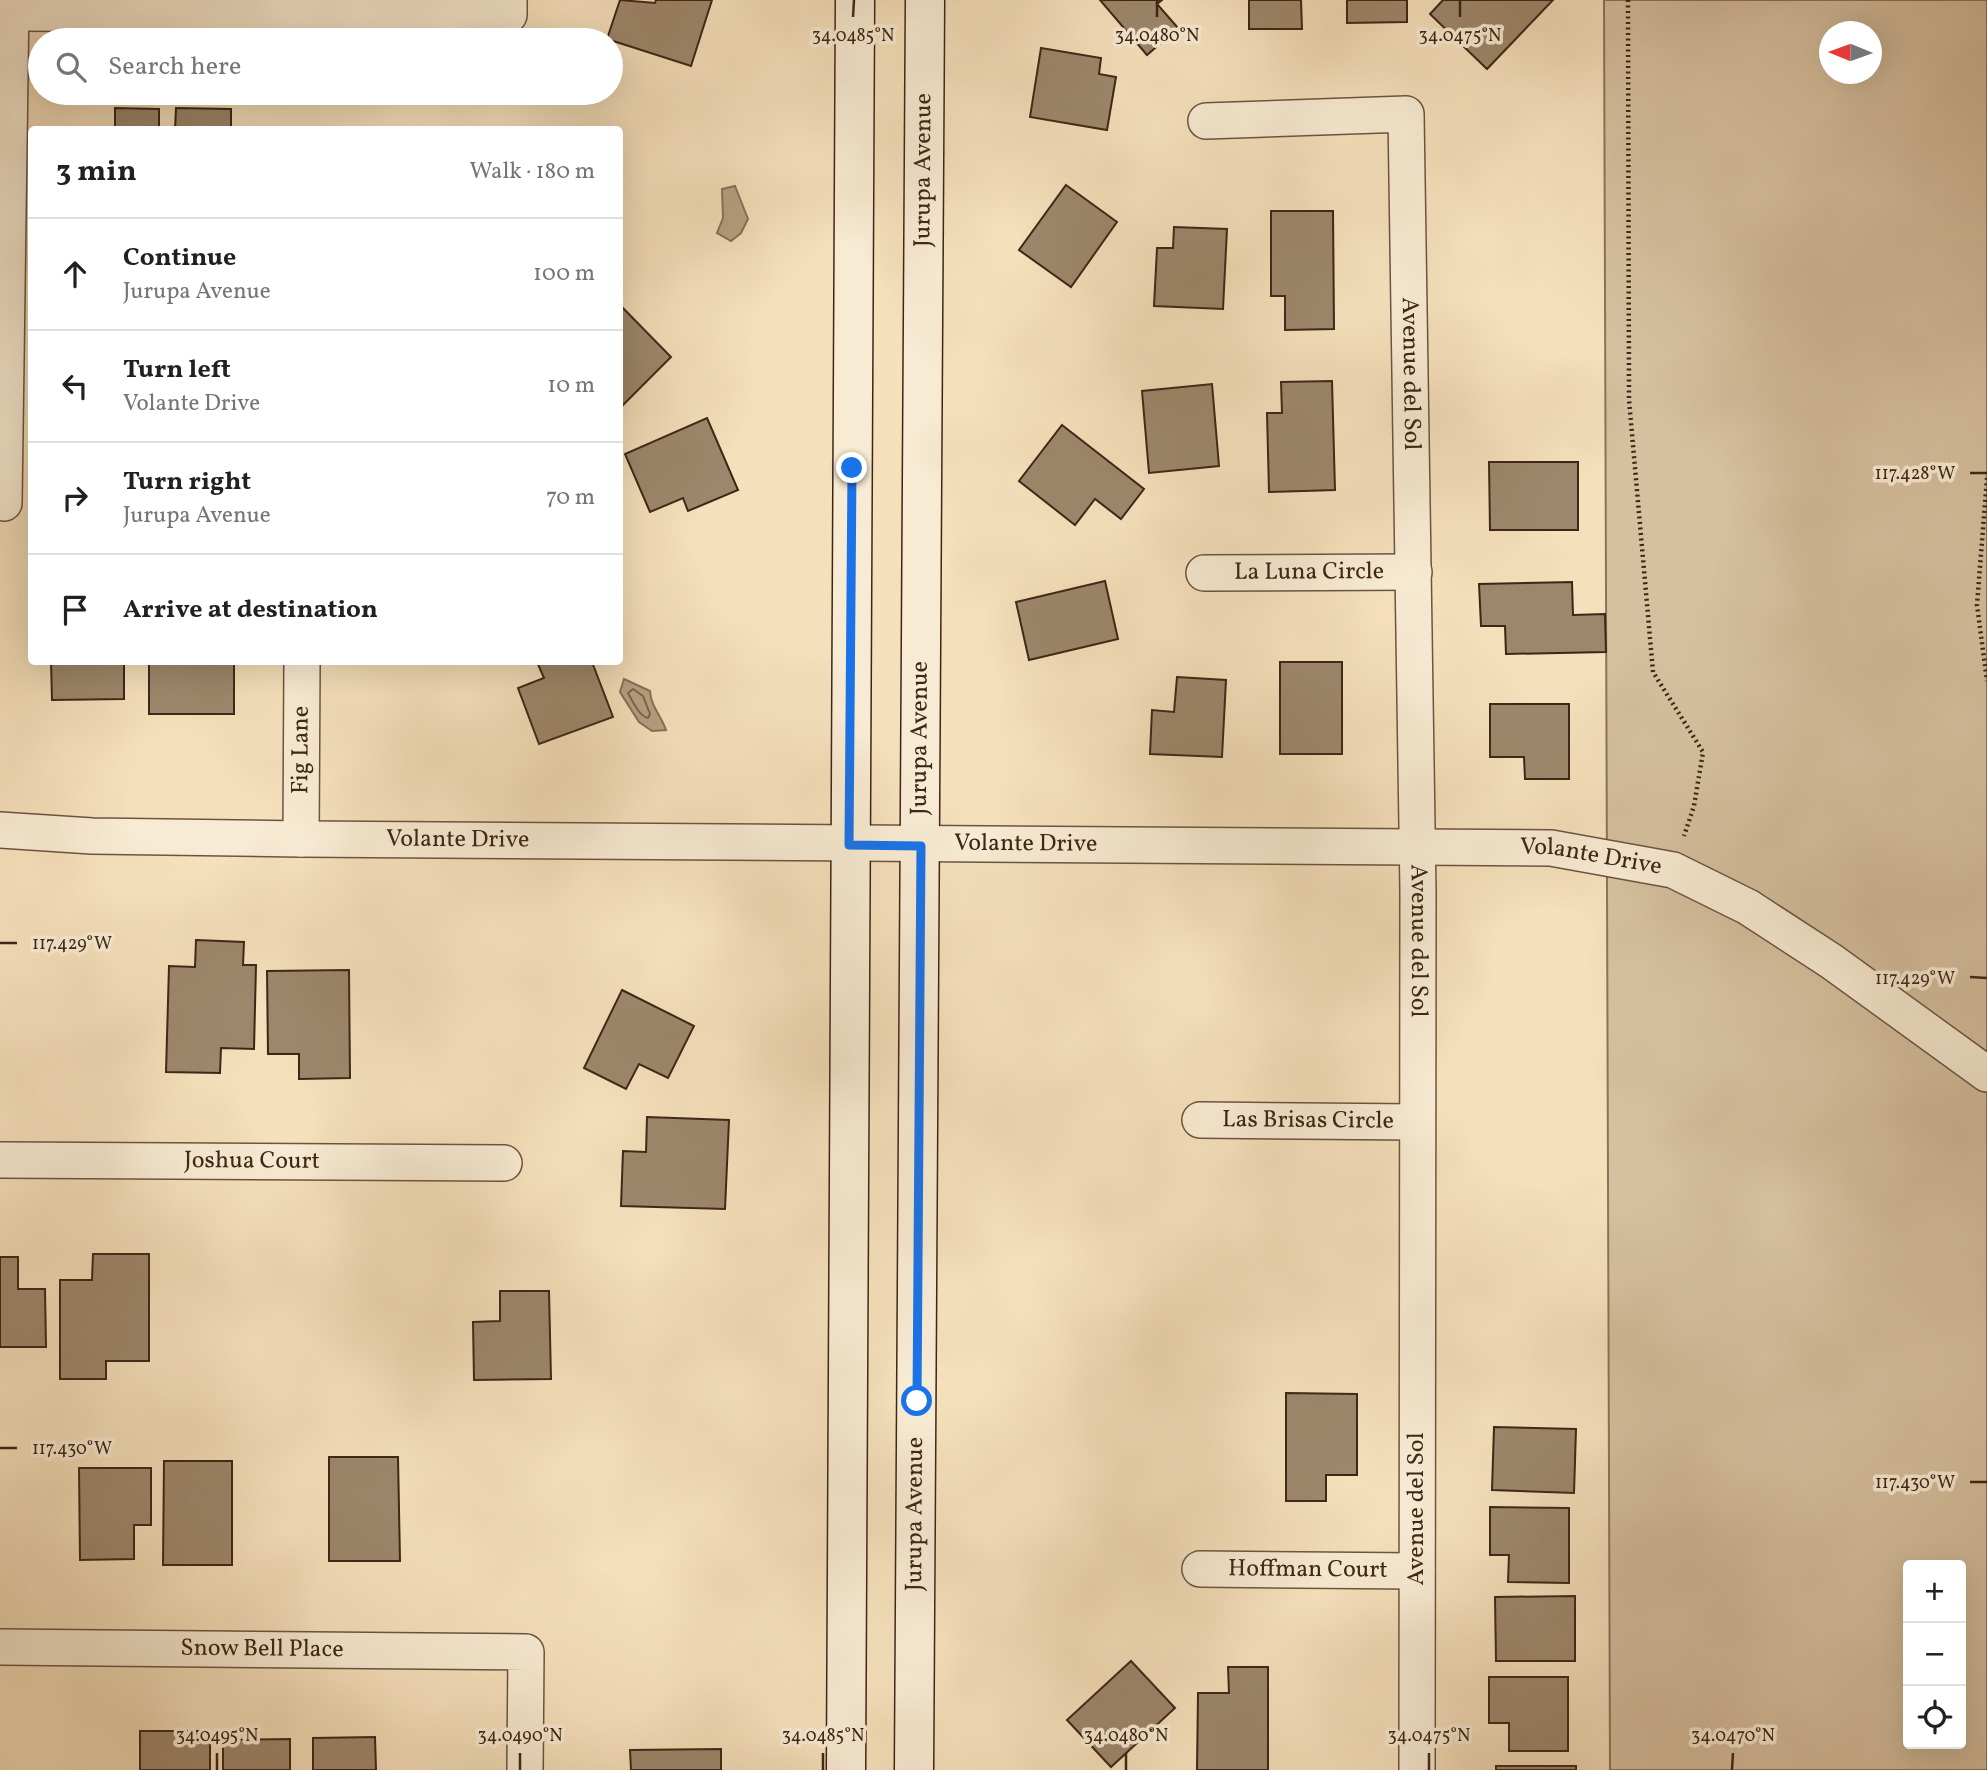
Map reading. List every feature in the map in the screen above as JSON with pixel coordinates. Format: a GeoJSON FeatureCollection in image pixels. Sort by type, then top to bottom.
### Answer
{"type":"FeatureCollection","features":[{"type":"Feature","properties":{"kind":"main road"},"geometry":{"type":"LineString","coordinates":[[846,1770],[855,0]]}},
{"type":"Feature","properties":{"kind":"main road","name":"Jurupa Avenue"},"geometry":{"type":"LineString","coordinates":[[914,1770],[925,0]]}},
{"type":"Feature","properties":{"kind":"street"},"geometry":{"type":"LineString","coordinates":[[12,504],[11,6],[509,8]]}},
{"type":"Feature","properties":{"kind":"street","name":"Avenue del Sol"},"geometry":{"type":"LineString","coordinates":[[1206,121],[1406,114],[1417,847],[1417,1770]]}},
{"type":"Feature","properties":{"kind":"street","name":"La Luna Circle"},"geometry":{"type":"LineString","coordinates":[[1204,573],[1414,572]]}},
{"type":"Feature","properties":{"kind":"street","name":"Fig Lane"},"geometry":{"type":"LineString","coordinates":[[301,839],[302,665]]}},
{"type":"Feature","properties":{"kind":"street","name":"Volante Drive"},"geometry":{"type":"LineString","coordinates":[[0,830],[92,836],[301,839],[921,846],[1551,848],[1673,870],[1748,907],[1830,961],[1987,1074]]}},
{"type":"Feature","properties":{"kind":"street","name":"Las Brisas Circle"},"geometry":{"type":"LineString","coordinates":[[1200,1120],[1417,1122]]}},
{"type":"Feature","properties":{"kind":"street","name":"Joshua Court"},"geometry":{"type":"LineString","coordinates":[[0,1160],[504,1163]]}},
{"type":"Feature","properties":{"kind":"street","name":"Hoffman Court"},"geometry":{"type":"LineString","coordinates":[[1200,1569],[1417,1571]]}},
{"type":"Feature","properties":{"kind":"street","name":"Snow Bell Place"},"geometry":{"type":"LineString","coordinates":[[0,1647],[526,1652],[525,1770]]}},
{"type":"Feature","properties":{"kind":"path"},"geometry":{"type":"LineString","coordinates":[[1628,0],[1629,400],[1653,672],[1703,752],[1695,806],[1673,870]]}},
{"type":"Feature","properties":{"kind":"path"},"geometry":{"type":"LineString","coordinates":[[1987,478],[1977,605],[1987,681]]}},
{"type":"Feature","properties":{"kind":"shaded area"},"geometry":{"type":"Polygon","coordinates":[[[1604,0],[1987,0],[1987,1770],[1610,1770],[1604,0]]]}},
{"type":"Feature","properties":{"kind":"water"},"geometry":{"type":"Polygon","coordinates":[[[735,186],[748,219],[741,233],[731,241],[717,233],[723,218],[722,189],[735,186]]]}},
{"type":"Feature","properties":{"kind":"water"},"geometry":{"type":"Polygon","coordinates":[[[624,679],[650,691],[652,702],[666,730],[652,731],[639,722],[620,692],[624,679]]]}},
{"type":"Feature","properties":{"kind":"building"},"geometry":{"type":"Polygon","coordinates":[[[620,0],[655,3],[656,0],[712,0],[691,66],[623,44],[623,28],[611,28],[620,0]]]}},
{"type":"Feature","properties":{"kind":"building"},"geometry":{"type":"Polygon","coordinates":[[[1100,0],[1162,0],[1157,4],[1178,28],[1147,55],[1100,0]]]}},
{"type":"Feature","properties":{"kind":"building"},"geometry":{"type":"Polygon","coordinates":[[[1249,0],[1301,0],[1302,29],[1249,29],[1249,0]]]}},
{"type":"Feature","properties":{"kind":"building"},"geometry":{"type":"Polygon","coordinates":[[[1347,0],[1407,0],[1407,22],[1347,23],[1347,0]]]}},
{"type":"Feature","properties":{"kind":"building"},"geometry":{"type":"Polygon","coordinates":[[[1443,0],[1553,0],[1487,69],[1430,14],[1443,0]]]}},
{"type":"Feature","properties":{"kind":"building"},"geometry":{"type":"Polygon","coordinates":[[[1041,48],[1101,58],[1099,74],[1116,77],[1107,130],[1030,117],[1041,48]]]}},
{"type":"Feature","properties":{"kind":"building"},"geometry":{"type":"Polygon","coordinates":[[[115,108],[159,109],[159,126],[115,126],[115,108]]]}},
{"type":"Feature","properties":{"kind":"building"},"geometry":{"type":"Polygon","coordinates":[[[176,108],[231,109],[231,126],[175,126],[176,108]]]}},
{"type":"Feature","properties":{"kind":"building"},"geometry":{"type":"Polygon","coordinates":[[[1066,185],[1117,222],[1071,287],[1019,250],[1066,185]]]}},
{"type":"Feature","properties":{"kind":"building"},"geometry":{"type":"Polygon","coordinates":[[[1271,211],[1333,211],[1334,329],[1285,330],[1285,296],[1271,296],[1271,211]]]}},
{"type":"Feature","properties":{"kind":"building"},"geometry":{"type":"Polygon","coordinates":[[[1174,227],[1227,229],[1223,309],[1154,306],[1157,248],[1173,248],[1174,227]]]}},
{"type":"Feature","properties":{"kind":"building"},"geometry":{"type":"Polygon","coordinates":[[[623,308],[671,357],[623,405],[623,308]]]}},
{"type":"Feature","properties":{"kind":"building"},"geometry":{"type":"Polygon","coordinates":[[[1332,381],[1335,490],[1269,492],[1267,413],[1282,413],[1281,382],[1332,381]]]}},
{"type":"Feature","properties":{"kind":"building"},"geometry":{"type":"Polygon","coordinates":[[[1212,384],[1219,466],[1149,473],[1142,391],[1212,384]]]}},
{"type":"Feature","properties":{"kind":"building"},"geometry":{"type":"Polygon","coordinates":[[[707,418],[738,490],[688,511],[683,498],[650,512],[625,454],[707,418]]]}},
{"type":"Feature","properties":{"kind":"building"},"geometry":{"type":"Polygon","coordinates":[[[1062,425],[1144,489],[1121,519],[1095,499],[1075,525],[1019,481],[1062,425]]]}},
{"type":"Feature","properties":{"kind":"building"},"geometry":{"type":"Polygon","coordinates":[[[1489,462],[1578,462],[1578,530],[1490,530],[1489,462]]]}},
{"type":"Feature","properties":{"kind":"building"},"geometry":{"type":"Polygon","coordinates":[[[1105,581],[1118,639],[1029,660],[1016,602],[1105,581]]]}},
{"type":"Feature","properties":{"kind":"building"},"geometry":{"type":"Polygon","coordinates":[[[1572,582],[1573,615],[1605,614],[1606,652],[1506,654],[1505,626],[1481,626],[1479,584],[1572,582]]]}},
{"type":"Feature","properties":{"kind":"building"},"geometry":{"type":"Polygon","coordinates":[[[1280,662],[1342,662],[1342,754],[1280,754],[1280,662]]]}},
{"type":"Feature","properties":{"kind":"building"},"geometry":{"type":"Polygon","coordinates":[[[51,665],[124,665],[124,699],[52,700],[51,665]]]}},
{"type":"Feature","properties":{"kind":"building"},"geometry":{"type":"Polygon","coordinates":[[[149,665],[234,665],[234,714],[149,714],[149,665]]]}},
{"type":"Feature","properties":{"kind":"building"},"geometry":{"type":"Polygon","coordinates":[[[538,665],[593,665],[613,717],[539,744],[518,688],[544,678],[538,665]]]}},
{"type":"Feature","properties":{"kind":"building"},"geometry":{"type":"Polygon","coordinates":[[[1177,677],[1226,680],[1222,757],[1150,754],[1152,710],[1174,712],[1177,677]]]}},
{"type":"Feature","properties":{"kind":"building"},"geometry":{"type":"Polygon","coordinates":[[[1490,704],[1569,704],[1569,779],[1525,779],[1524,757],[1490,757],[1490,704]]]}},
{"type":"Feature","properties":{"kind":"building"},"geometry":{"type":"Polygon","coordinates":[[[196,940],[244,942],[243,965],[256,965],[254,1049],[221,1048],[220,1073],[166,1072],[169,966],[195,967],[196,940]]]}},
{"type":"Feature","properties":{"kind":"building"},"geometry":{"type":"Polygon","coordinates":[[[349,970],[350,1078],[299,1079],[299,1054],[268,1054],[267,971],[349,970]]]}},
{"type":"Feature","properties":{"kind":"building"},"geometry":{"type":"Polygon","coordinates":[[[622,990],[694,1026],[668,1078],[639,1064],[626,1089],[584,1068],[622,990]]]}},
{"type":"Feature","properties":{"kind":"building"},"geometry":{"type":"Polygon","coordinates":[[[647,1117],[729,1120],[725,1209],[621,1206],[623,1151],[646,1152],[647,1117]]]}},
{"type":"Feature","properties":{"kind":"building"},"geometry":{"type":"Polygon","coordinates":[[[93,1254],[149,1254],[149,1361],[106,1361],[106,1379],[60,1379],[60,1280],[92,1280],[93,1254]]]}},
{"type":"Feature","properties":{"kind":"building"},"geometry":{"type":"Polygon","coordinates":[[[0,1257],[18,1257],[18,1289],[45,1289],[46,1347],[0,1347],[0,1257]]]}},
{"type":"Feature","properties":{"kind":"building"},"geometry":{"type":"Polygon","coordinates":[[[500,1291],[549,1291],[551,1379],[474,1380],[473,1322],[500,1321],[500,1291]]]}},
{"type":"Feature","properties":{"kind":"building"},"geometry":{"type":"Polygon","coordinates":[[[1286,1393],[1357,1394],[1357,1475],[1326,1475],[1326,1501],[1286,1501],[1286,1393]]]}},
{"type":"Feature","properties":{"kind":"building"},"geometry":{"type":"Polygon","coordinates":[[[1494,1427],[1576,1429],[1574,1493],[1492,1490],[1494,1427]]]}},
{"type":"Feature","properties":{"kind":"building"},"geometry":{"type":"Polygon","coordinates":[[[329,1457],[398,1457],[400,1561],[329,1561],[329,1457]]]}},
{"type":"Feature","properties":{"kind":"building"},"geometry":{"type":"Polygon","coordinates":[[[164,1461],[232,1461],[232,1565],[163,1565],[164,1461]]]}},
{"type":"Feature","properties":{"kind":"building"},"geometry":{"type":"Polygon","coordinates":[[[79,1468],[151,1468],[151,1525],[134,1525],[134,1559],[80,1560],[79,1468]]]}},
{"type":"Feature","properties":{"kind":"building"},"geometry":{"type":"Polygon","coordinates":[[[1490,1507],[1569,1508],[1569,1583],[1508,1582],[1509,1555],[1490,1555],[1490,1507]]]}},
{"type":"Feature","properties":{"kind":"building"},"geometry":{"type":"Polygon","coordinates":[[[1575,1596],[1575,1661],[1496,1661],[1495,1597],[1575,1596]]]}},
{"type":"Feature","properties":{"kind":"building"},"geometry":{"type":"Polygon","coordinates":[[[1131,1661],[1175,1708],[1111,1767],[1067,1720],[1131,1661]]]}},
{"type":"Feature","properties":{"kind":"building"},"geometry":{"type":"Polygon","coordinates":[[[1228,1667],[1268,1667],[1268,1770],[1197,1770],[1198,1693],[1229,1693],[1228,1667]]]}},
{"type":"Feature","properties":{"kind":"building"},"geometry":{"type":"Polygon","coordinates":[[[1489,1677],[1568,1677],[1568,1751],[1509,1751],[1509,1723],[1489,1723],[1489,1677]]]}},
{"type":"Feature","properties":{"kind":"building"},"geometry":{"type":"Polygon","coordinates":[[[140,1731],[210,1731],[210,1770],[140,1770],[140,1731]]]}},
{"type":"Feature","properties":{"kind":"building"},"geometry":{"type":"Polygon","coordinates":[[[375,1737],[376,1770],[313,1770],[313,1738],[375,1737]]]}},
{"type":"Feature","properties":{"kind":"building"},"geometry":{"type":"Polygon","coordinates":[[[290,1739],[290,1770],[223,1770],[223,1740],[290,1739]]]}},
{"type":"Feature","properties":{"kind":"building"},"geometry":{"type":"Polygon","coordinates":[[[721,1749],[721,1770],[631,1770],[630,1750],[721,1749]]]}},
{"type":"Feature","properties":{"kind":"building"},"geometry":{"type":"Polygon","coordinates":[[[1496,1766],[1576,1766],[1576,1770],[1496,1770],[1496,1766]]]}},
{"type":"Feature","properties":{"kind":"route"},"geometry":{"type":"LineString","coordinates":[[852,468],[849,845],[921,846],[917,1401]]}}]}
